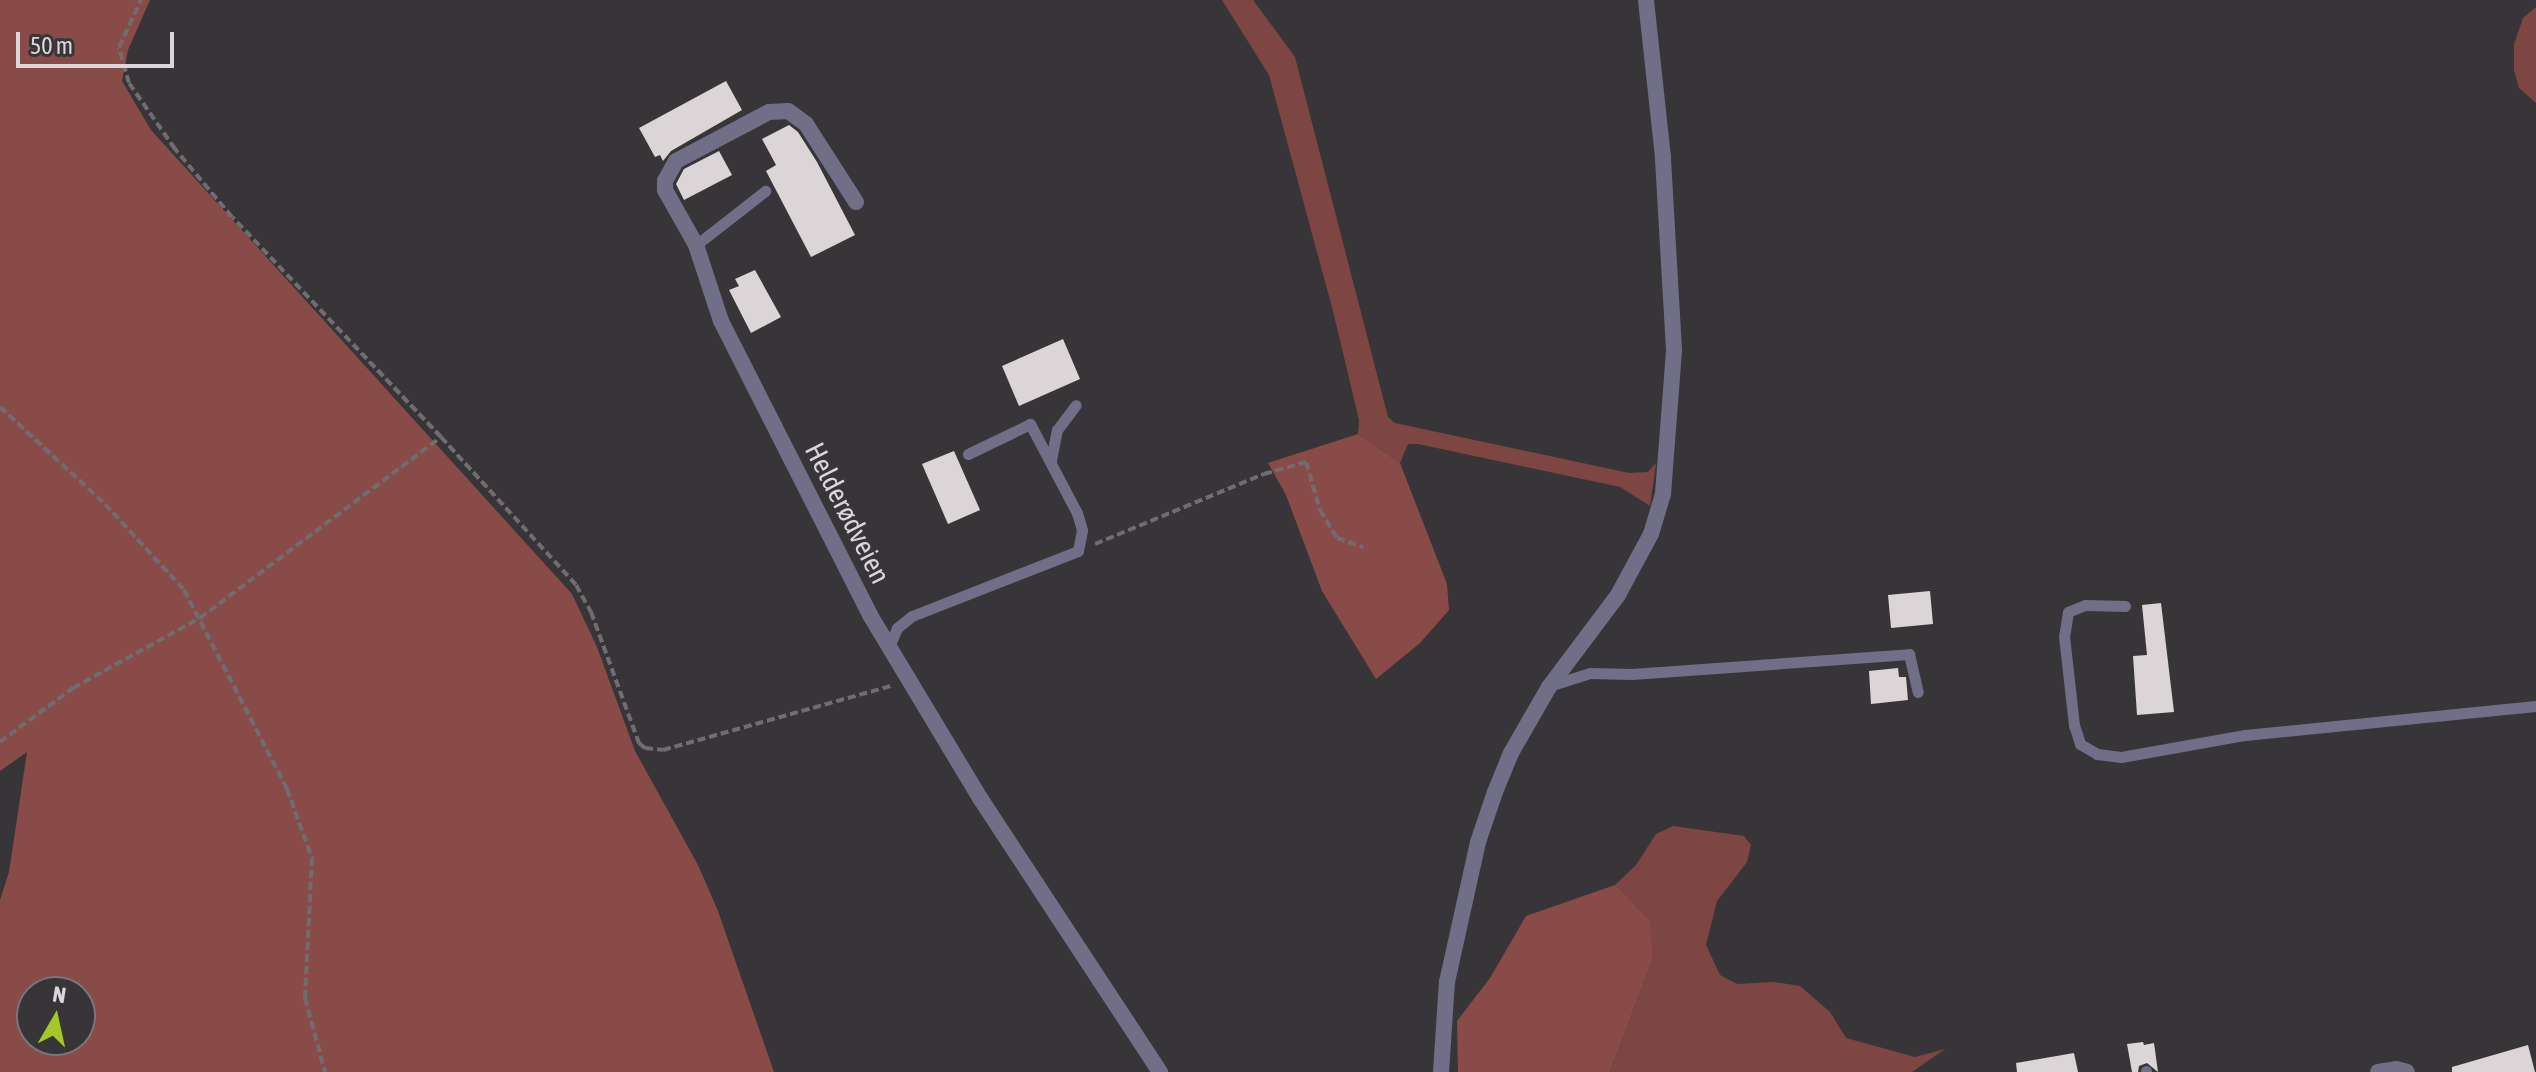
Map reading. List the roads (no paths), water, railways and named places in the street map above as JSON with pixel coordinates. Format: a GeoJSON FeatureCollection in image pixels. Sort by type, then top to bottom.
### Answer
{"type":"FeatureCollection","features":[{"type":"Feature","properties":{"kind":"street"},"geometry":{"type":"LineString","coordinates":[[1441,1072],[1447,982],[1478,842],[1511,753],[1549,687],[1618,595],[1651,534],[1663,494],[1674,350],[1663,157],[1646,0]]}},
{"type":"Feature","properties":{"kind":"street","name":"Helderødveien"},"geometry":{"type":"LineString","coordinates":[[856,202],[806,124],[788,111],[769,112],[670,167],[665,190],[696,245],[721,321],[908,681],[980,798],[1160,1072]]}},
{"type":"Feature","properties":{"kind":"street"},"geometry":{"type":"LineString","coordinates":[[2386,1071],[2407,1072]]}},
{"type":"Feature","properties":{"kind":"lane"},"geometry":{"type":"LineString","coordinates":[[696,245],[765,191]]}},
{"type":"Feature","properties":{"kind":"lane"},"geometry":{"type":"LineString","coordinates":[[1051,460],[1057,430],[1076,405]]}},
{"type":"Feature","properties":{"kind":"lane"},"geometry":{"type":"LineString","coordinates":[[889,647],[897,628],[912,616],[1078,551],[1082,530],[1077,513],[1030,424],[968,454]]}},
{"type":"Feature","properties":{"kind":"lane"},"geometry":{"type":"LineString","coordinates":[[2125,606],[2085,605],[2068,612],[2064,636],[2074,725],[2080,744],[2097,754],[2121,757],[2245,735],[2536,706]]}},
{"type":"Feature","properties":{"kind":"lane"},"geometry":{"type":"LineString","coordinates":[[1549,687],[1590,673],[1632,674],[1909,654],[1918,692]]}}]}
